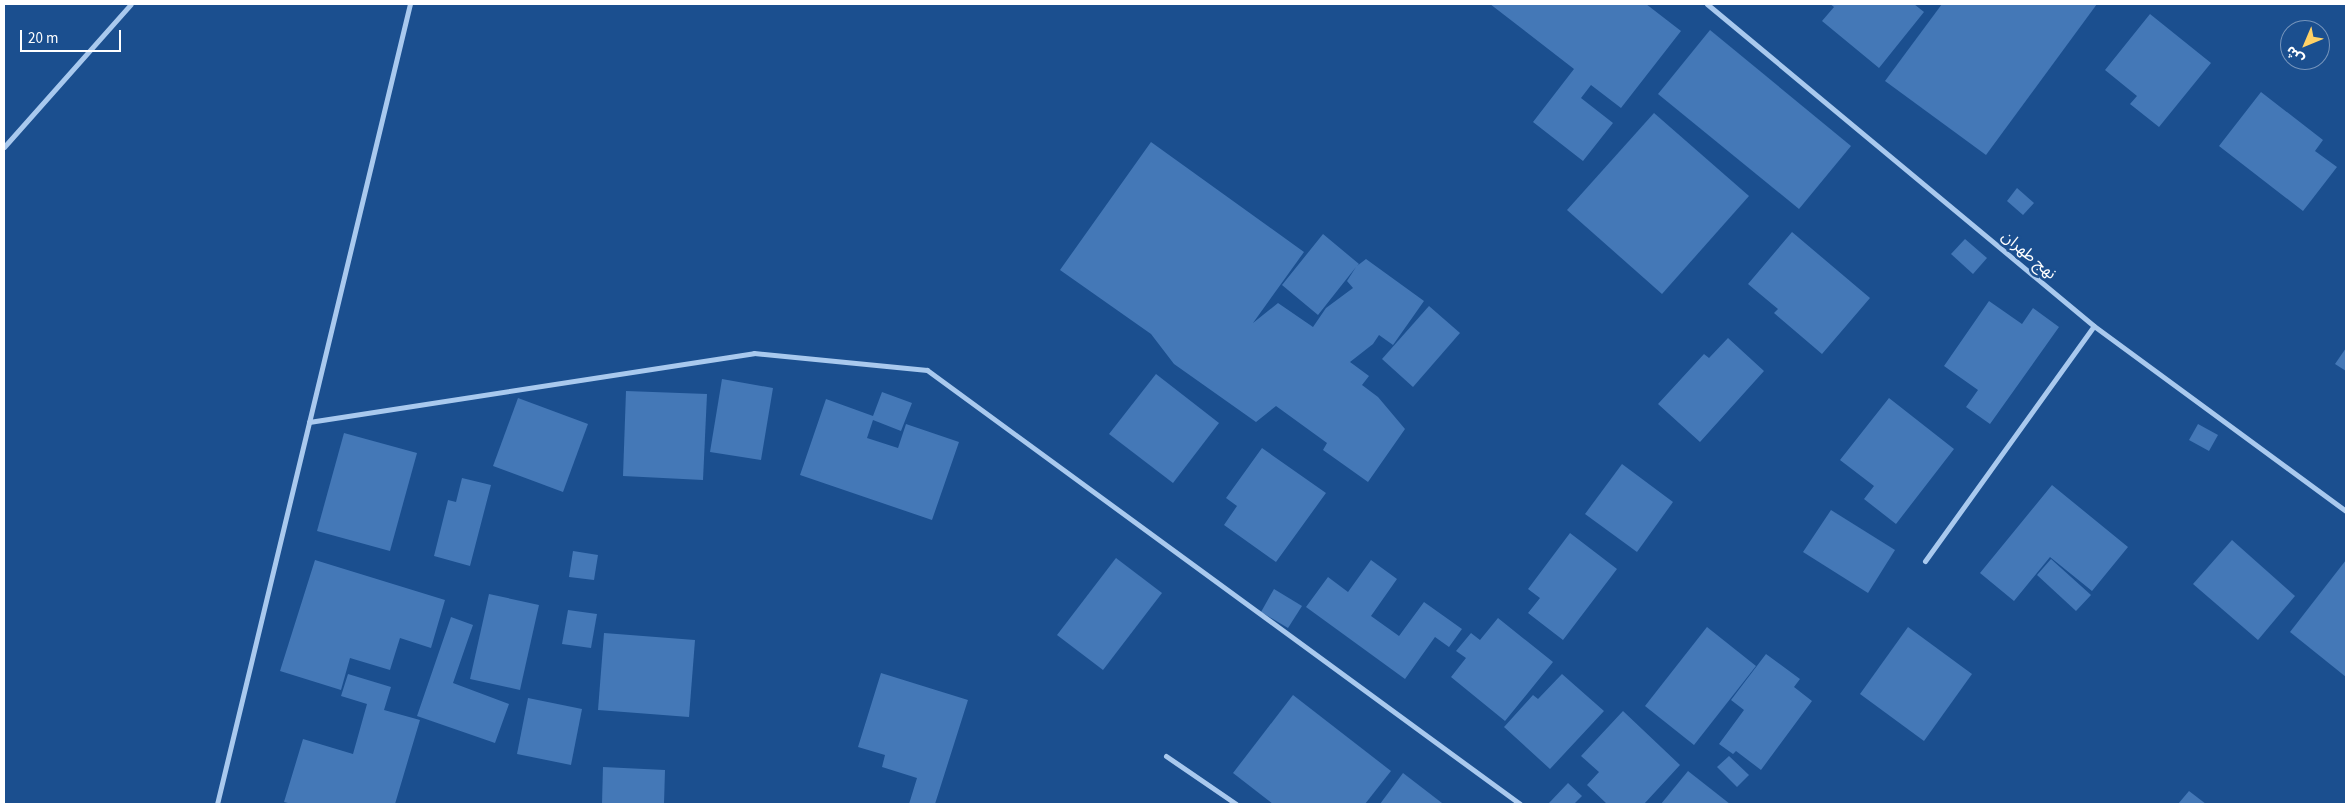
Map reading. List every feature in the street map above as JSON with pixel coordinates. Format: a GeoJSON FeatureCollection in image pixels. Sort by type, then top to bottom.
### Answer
{"type":"FeatureCollection","features":[{"type":"Feature","properties":{"kind":"street"},"geometry":{"type":"LineString","coordinates":[[4,147],[131,4]]}},
{"type":"Feature","properties":{"kind":"street"},"geometry":{"type":"LineString","coordinates":[[217,804],[410,4]]}},
{"type":"Feature","properties":{"kind":"street","name":"نهج طهران"},"geometry":{"type":"LineString","coordinates":[[1707,4],[2094,326],[2346,511]]}},
{"type":"Feature","properties":{"kind":"street"},"geometry":{"type":"LineString","coordinates":[[1925,561],[2094,326]]}},
{"type":"Feature","properties":{"kind":"street"},"geometry":{"type":"LineString","coordinates":[[309,422],[754,353],[927,370],[1520,804]]}},
{"type":"Feature","properties":{"kind":"street"},"geometry":{"type":"LineString","coordinates":[[1166,756],[1236,804]]}},
{"type":"Feature","properties":{"kind":"building"},"geometry":{"type":"Polygon","coordinates":[[[1490,4],[1646,4],[1681,31],[1621,108],[1591,85],[1581,98],[1613,123],[1583,161],[1533,122],[1574,69],[1490,4]]]}},
{"type":"Feature","properties":{"kind":"building"},"geometry":{"type":"Polygon","coordinates":[[[1830,4],[1914,4],[1924,12],[1879,68],[1822,21],[1834,7],[1830,4]]]}},
{"type":"Feature","properties":{"kind":"building"},"geometry":{"type":"Polygon","coordinates":[[[1942,4],[2097,4],[1986,155],[1885,81],[1942,4]]]}},
{"type":"Feature","properties":{"kind":"building"},"geometry":{"type":"Polygon","coordinates":[[[2150,14],[2211,63],[2159,127],[2130,104],[2137,96],[2105,70],[2150,14]]]}},
{"type":"Feature","properties":{"kind":"building"},"geometry":{"type":"Polygon","coordinates":[[[1710,30],[1851,146],[1799,209],[1658,94],[1710,30]]]}},
{"type":"Feature","properties":{"kind":"building"},"geometry":{"type":"Polygon","coordinates":[[[2261,92],[2323,140],[2315,151],[2337,167],[2303,211],[2219,146],[2261,92]]]}},
{"type":"Feature","properties":{"kind":"building"},"geometry":{"type":"Polygon","coordinates":[[[1654,113],[1749,196],[1662,294],[1567,210],[1654,113]]]}},
{"type":"Feature","properties":{"kind":"building"},"geometry":{"type":"Polygon","coordinates":[[[1151,142],[1304,252],[1253,323],[1278,303],[1313,327],[1326,308],[1353,288],[1347,281],[1356,267],[1318,315],[1282,285],[1323,234],[1359,264],[1357,266],[1366,259],[1424,301],[1393,345],[1379,335],[1373,344],[1350,362],[1369,376],[1362,385],[1378,397],[1405,429],[1368,482],[1323,450],[1327,443],[1276,406],[1256,422],[1174,364],[1151,334],[1060,270],[1151,142]]]}},
{"type":"Feature","properties":{"kind":"building"},"geometry":{"type":"Polygon","coordinates":[[[2017,188],[2034,203],[2023,215],[2007,201],[2017,188]]]}},
{"type":"Feature","properties":{"kind":"building"},"geometry":{"type":"Polygon","coordinates":[[[1792,232],[1870,298],[1822,354],[1774,313],[1778,309],[1748,284],[1792,232]]]}},
{"type":"Feature","properties":{"kind":"building"},"geometry":{"type":"Polygon","coordinates":[[[1965,239],[1987,258],[1973,274],[1951,254],[1965,239]]]}},
{"type":"Feature","properties":{"kind":"building"},"geometry":{"type":"Polygon","coordinates":[[[1989,301],[2022,324],[2033,308],[2059,327],[1990,424],[1966,407],[1978,390],[1944,366],[1989,301]]]}},
{"type":"Feature","properties":{"kind":"building"},"geometry":{"type":"Polygon","coordinates":[[[1429,306],[1460,333],[1413,387],[1382,359],[1429,306]]]}},
{"type":"Feature","properties":{"kind":"building"},"geometry":{"type":"Polygon","coordinates":[[[1728,338],[1764,371],[1700,442],[1658,404],[1704,354],[1709,358],[1728,338]]]}},
{"type":"Feature","properties":{"kind":"building"},"geometry":{"type":"Polygon","coordinates":[[[2346,348],[2346,371],[2335,364],[2346,348]]]}},
{"type":"Feature","properties":{"kind":"building"},"geometry":{"type":"Polygon","coordinates":[[[1156,374],[1219,423],[1173,483],[1109,434],[1156,374]]]}},
{"type":"Feature","properties":{"kind":"building"},"geometry":{"type":"Polygon","coordinates":[[[722,379],[773,388],[761,460],[710,452],[722,379]]]}},
{"type":"Feature","properties":{"kind":"building"},"geometry":{"type":"Polygon","coordinates":[[[626,391],[707,394],[703,480],[623,476],[626,391]]]}},
{"type":"Feature","properties":{"kind":"building"},"geometry":{"type":"Polygon","coordinates":[[[882,392],[912,403],[901,431],[873,420],[867,438],[898,448],[906,424],[959,442],[932,520],[800,475],[826,399],[873,416],[882,392]]]}},
{"type":"Feature","properties":{"kind":"building"},"geometry":{"type":"Polygon","coordinates":[[[518,398],[588,424],[563,492],[493,466],[518,398]]]}},
{"type":"Feature","properties":{"kind":"building"},"geometry":{"type":"Polygon","coordinates":[[[1889,398],[1954,449],[1896,524],[1864,499],[1874,486],[1840,460],[1889,398]]]}},
{"type":"Feature","properties":{"kind":"building"},"geometry":{"type":"Polygon","coordinates":[[[2198,424],[2218,435],[2209,451],[2189,440],[2198,424]]]}},
{"type":"Feature","properties":{"kind":"building"},"geometry":{"type":"Polygon","coordinates":[[[344,433],[417,453],[390,551],[317,531],[344,433]]]}},
{"type":"Feature","properties":{"kind":"building"},"geometry":{"type":"Polygon","coordinates":[[[1262,448],[1326,493],[1276,562],[1224,525],[1237,506],[1226,498],[1262,448]]]}},
{"type":"Feature","properties":{"kind":"building"},"geometry":{"type":"Polygon","coordinates":[[[1622,464],[1673,502],[1637,552],[1585,514],[1622,464]]]}},
{"type":"Feature","properties":{"kind":"building"},"geometry":{"type":"Polygon","coordinates":[[[462,478],[491,485],[470,566],[434,556],[448,500],[456,502],[462,478]]]}},
{"type":"Feature","properties":{"kind":"building"},"geometry":{"type":"Polygon","coordinates":[[[2052,485],[2128,547],[2092,591],[2050,557],[2014,601],[1980,573],[2052,485]]]}},
{"type":"Feature","properties":{"kind":"building"},"geometry":{"type":"Polygon","coordinates":[[[1831,510],[1895,550],[1868,593],[1803,552],[1831,510]]]}},
{"type":"Feature","properties":{"kind":"building"},"geometry":{"type":"Polygon","coordinates":[[[1570,533],[1617,569],[1563,640],[1528,613],[1540,598],[1528,589],[1570,533]]]}},
{"type":"Feature","properties":{"kind":"building"},"geometry":{"type":"Polygon","coordinates":[[[2232,540],[2295,596],[2258,640],[2193,584],[2232,540]]]}},
{"type":"Feature","properties":{"kind":"building"},"geometry":{"type":"Polygon","coordinates":[[[573,551],[598,555],[594,580],[569,577],[573,551]]]}},
{"type":"Feature","properties":{"kind":"building"},"geometry":{"type":"Polygon","coordinates":[[[1116,558],[1162,593],[1103,670],[1057,635],[1116,558]]]}},
{"type":"Feature","properties":{"kind":"building"},"geometry":{"type":"Polygon","coordinates":[[[2051,559],[2091,595],[2076,611],[2037,575],[2051,559]]]}},
{"type":"Feature","properties":{"kind":"building"},"geometry":{"type":"Polygon","coordinates":[[[315,560],[445,600],[431,648],[400,638],[390,670],[350,658],[341,690],[280,671],[315,560]]]}},
{"type":"Feature","properties":{"kind":"building"},"geometry":{"type":"Polygon","coordinates":[[[1371,560],[1397,579],[1371,616],[1399,636],[1424,602],[1462,629],[1449,647],[1435,637],[1405,679],[1306,607],[1328,577],[1348,592],[1371,560]]]}},
{"type":"Feature","properties":{"kind":"building"},"geometry":{"type":"Polygon","coordinates":[[[2346,560],[2346,677],[2290,632],[2346,560]]]}},
{"type":"Feature","properties":{"kind":"building"},"geometry":{"type":"Polygon","coordinates":[[[1274,589],[1302,606],[1288,628],[1261,612],[1274,589]]]}},
{"type":"Feature","properties":{"kind":"building"},"geometry":{"type":"Polygon","coordinates":[[[489,594],[539,605],[520,690],[470,679],[489,594]]]}},
{"type":"Feature","properties":{"kind":"building"},"geometry":{"type":"Polygon","coordinates":[[[568,610],[597,614],[591,648],[562,644],[568,610]]]}},
{"type":"Feature","properties":{"kind":"building"},"geometry":{"type":"Polygon","coordinates":[[[451,617],[473,625],[453,683],[509,704],[495,743],[417,716],[451,617]]]}},
{"type":"Feature","properties":{"kind":"building"},"geometry":{"type":"Polygon","coordinates":[[[1498,618],[1553,662],[1505,721],[1451,677],[1466,658],[1456,651],[1471,633],[1480,640],[1498,618]]]}},
{"type":"Feature","properties":{"kind":"building"},"geometry":{"type":"Polygon","coordinates":[[[1707,627],[1756,666],[1694,745],[1645,706],[1707,627]]]}},
{"type":"Feature","properties":{"kind":"building"},"geometry":{"type":"Polygon","coordinates":[[[1908,627],[1972,674],[1924,741],[1860,694],[1908,627]]]}},
{"type":"Feature","properties":{"kind":"building"},"geometry":{"type":"Polygon","coordinates":[[[604,633],[695,640],[689,717],[598,710],[604,633]]]}},
{"type":"Feature","properties":{"kind":"building"},"geometry":{"type":"Polygon","coordinates":[[[1766,654],[1800,679],[1794,687],[1812,701],[1761,770],[1736,751],[1733,754],[1719,744],[1744,710],[1731,700],[1766,654]]]}},
{"type":"Feature","properties":{"kind":"building"},"geometry":{"type":"Polygon","coordinates":[[[881,673],[968,700],[935,804],[909,804],[917,778],[882,767],[885,755],[858,747],[881,673]]]}},
{"type":"Feature","properties":{"kind":"building"},"geometry":{"type":"Polygon","coordinates":[[[348,674],[391,687],[384,710],[420,720],[395,804],[292,804],[284,802],[303,739],[353,754],[367,704],[341,696],[348,674]]]}},
{"type":"Feature","properties":{"kind":"building"},"geometry":{"type":"Polygon","coordinates":[[[1562,674],[1604,711],[1550,769],[1504,727],[1533,695],[1538,699],[1562,674]]]}},
{"type":"Feature","properties":{"kind":"building"},"geometry":{"type":"Polygon","coordinates":[[[1293,695],[1391,771],[1365,804],[1273,804],[1233,773],[1293,695]]]}},
{"type":"Feature","properties":{"kind":"building"},"geometry":{"type":"Polygon","coordinates":[[[528,698],[582,709],[571,765],[517,754],[528,698]]]}},
{"type":"Feature","properties":{"kind":"building"},"geometry":{"type":"Polygon","coordinates":[[[1623,711],[1680,765],[1644,804],[1607,804],[1587,785],[1599,772],[1581,756],[1623,711]]]}},
{"type":"Feature","properties":{"kind":"building"},"geometry":{"type":"Polygon","coordinates":[[[1729,756],[1749,775],[1737,787],[1717,767],[1729,756]]]}},
{"type":"Feature","properties":{"kind":"building"},"geometry":{"type":"Polygon","coordinates":[[[603,767],[665,770],[664,804],[602,804],[603,767]]]}},
{"type":"Feature","properties":{"kind":"building"},"geometry":{"type":"Polygon","coordinates":[[[1688,771],[1730,804],[1661,804],[1688,771]]]}},
{"type":"Feature","properties":{"kind":"building"},"geometry":{"type":"Polygon","coordinates":[[[1403,773],[1442,803],[1380,804],[1403,773]]]}},
{"type":"Feature","properties":{"kind":"building"},"geometry":{"type":"Polygon","coordinates":[[[1568,783],[1582,796],[1574,804],[1550,804],[1549,803],[1568,783]]]}},
{"type":"Feature","properties":{"kind":"building"},"geometry":{"type":"Polygon","coordinates":[[[2189,791],[2206,804],[2178,804],[2189,791]]]}}]}
